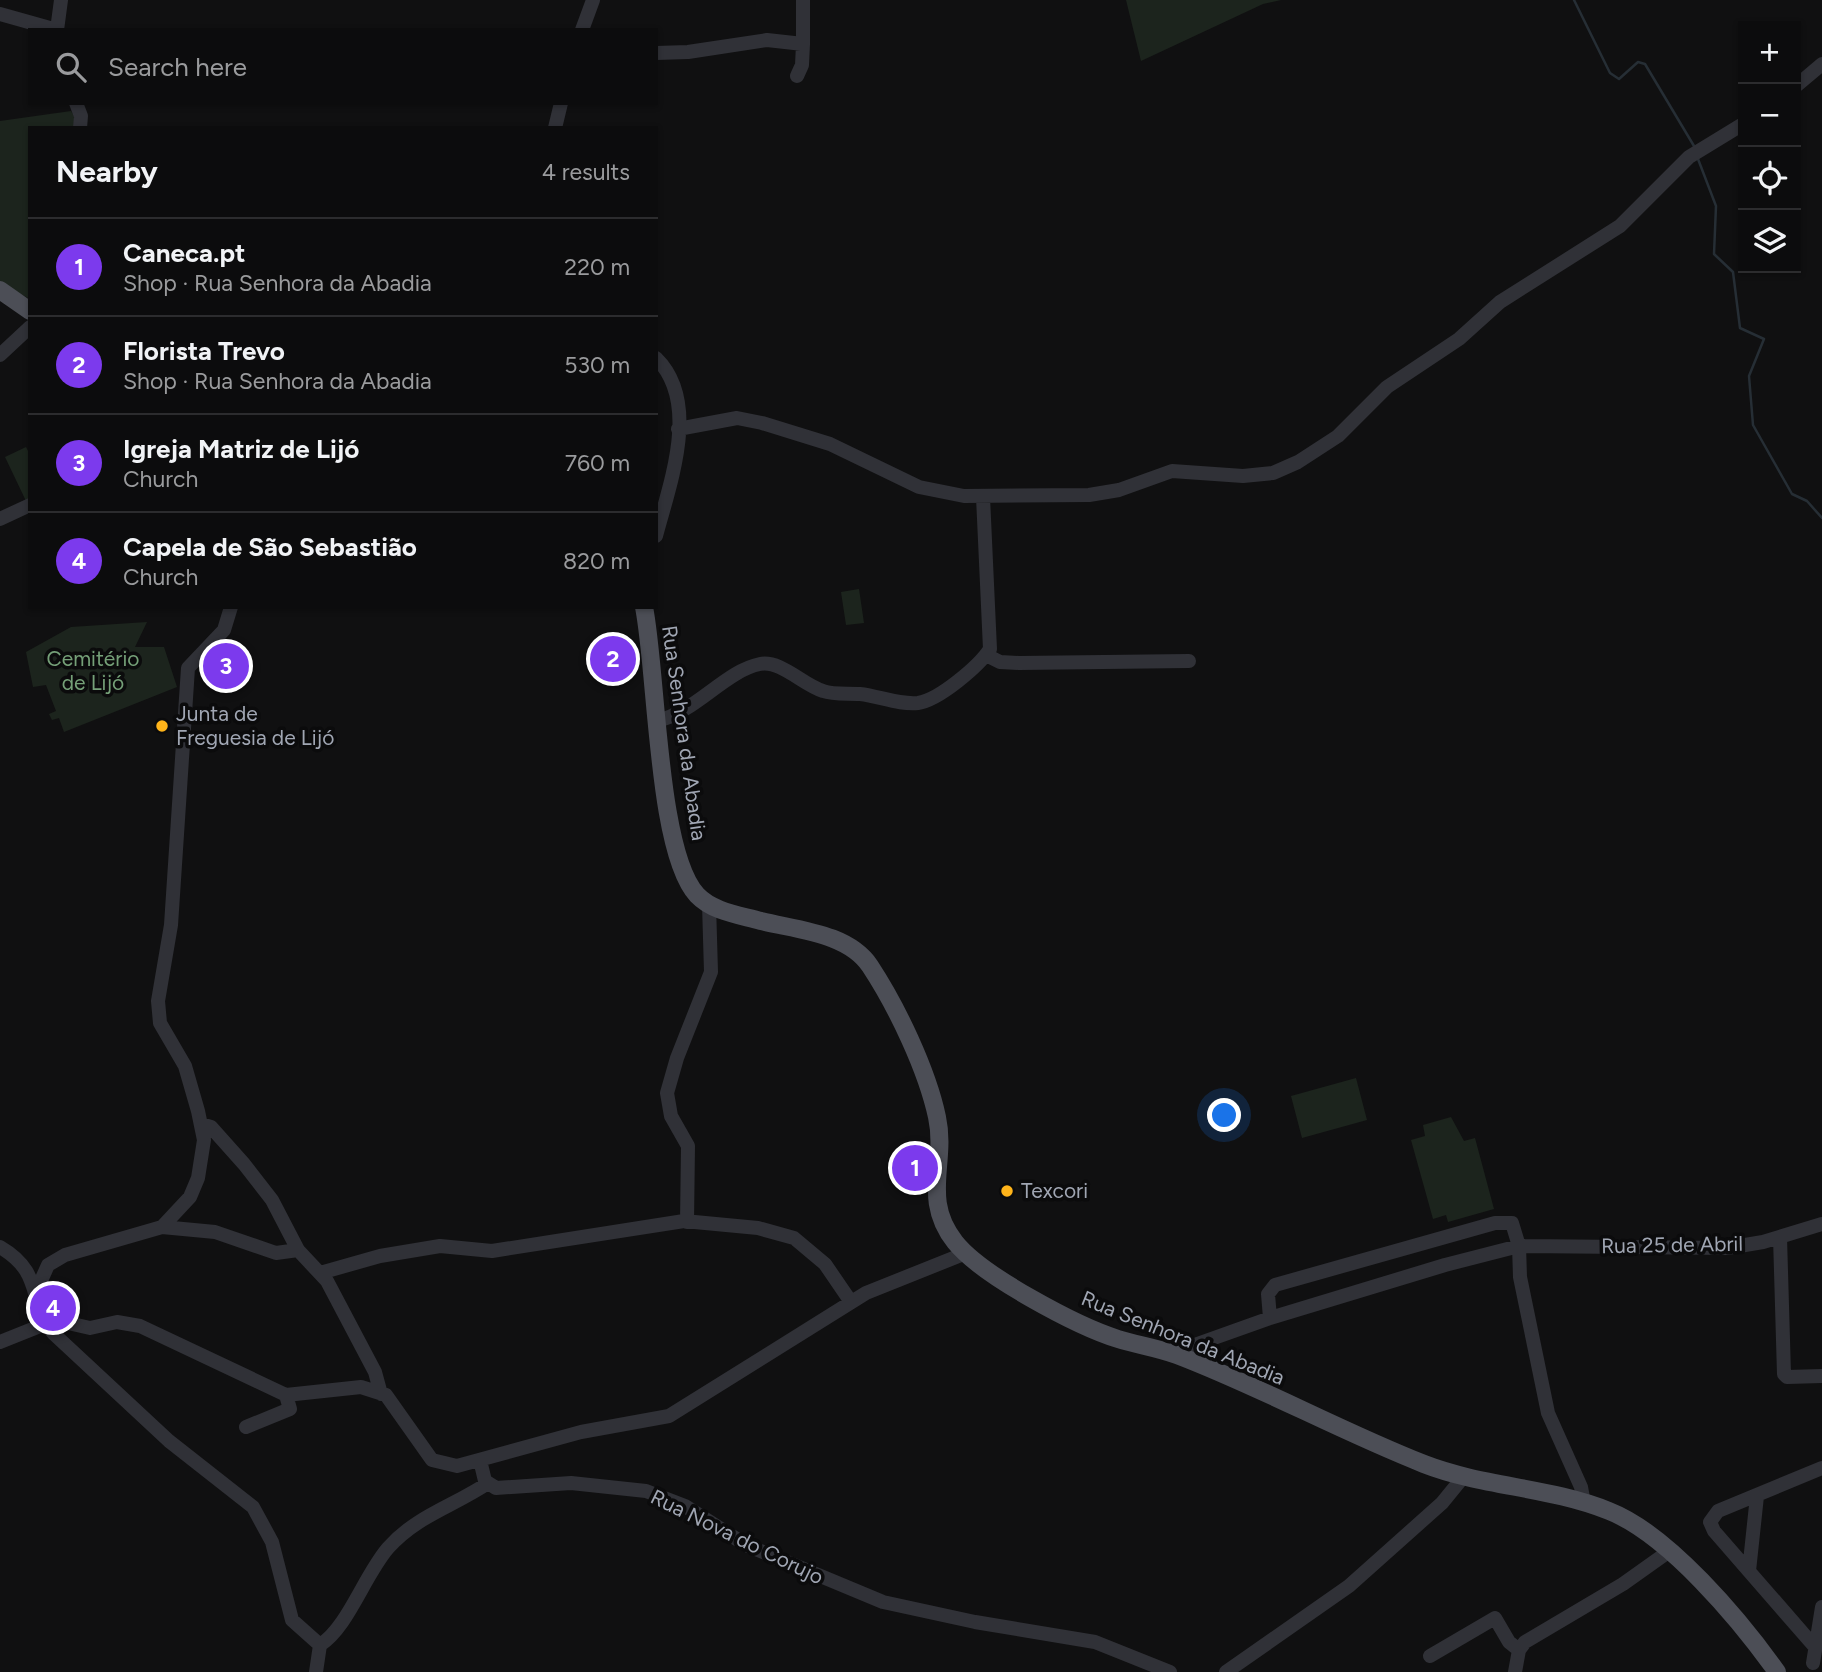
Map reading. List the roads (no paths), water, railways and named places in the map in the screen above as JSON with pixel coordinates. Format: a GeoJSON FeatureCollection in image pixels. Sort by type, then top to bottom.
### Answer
{"type":"FeatureCollection","features":[{"type":"Feature","properties":{"kind":"main road"},"geometry":{"type":"LineString","coordinates":[[0,290],[19,300],[28,309]]}},
{"type":"Feature","properties":{"kind":"main road","name":"Rua Senhora da Abadia"},"geometry":{"type":"LineString","coordinates":[[644,609],[666,797],[677,852],[688,883],[709,904],[733,914],[829,938],[860,953],[872,968],[931,1093],[939,1133],[935,1201],[954,1241],[1030,1297],[1102,1333],[1175,1355],[1360,1438],[1430,1466],[1584,1503],[1621,1517],[1668,1552],[1722,1605],[1777,1672]]}},
{"type":"Feature","properties":{"kind":"street"},"geometry":{"type":"LineString","coordinates":[[57,28],[61,0]]}},
{"type":"Feature","properties":{"kind":"street"},"geometry":{"type":"LineString","coordinates":[[583,28],[593,0]]}},
{"type":"Feature","properties":{"kind":"street"},"geometry":{"type":"LineString","coordinates":[[797,76],[802,65],[803,0]]}},
{"type":"Feature","properties":{"kind":"street"},"geometry":{"type":"LineString","coordinates":[[0,14],[50,28]]}},
{"type":"Feature","properties":{"kind":"street"},"geometry":{"type":"LineString","coordinates":[[658,53],[688,52],[767,40],[803,44]]}},
{"type":"Feature","properties":{"kind":"street"},"geometry":{"type":"LineString","coordinates":[[1798,84],[1822,64]]}},
{"type":"Feature","properties":{"kind":"street"},"geometry":{"type":"LineString","coordinates":[[77,105],[81,116],[80,126]]}},
{"type":"Feature","properties":{"kind":"street"},"geometry":{"type":"LineString","coordinates":[[552,126],[560,105]]}},
{"type":"Feature","properties":{"kind":"street"},"geometry":{"type":"LineString","coordinates":[[678,429],[737,418],[762,423],[830,444],[919,487],[983,497],[1089,495],[1119,490],[1172,471],[1243,476],[1273,472],[1297,462],[1338,436],[1387,387],[1459,339],[1500,302],[1620,226],[1689,157],[1738,127]]}},
{"type":"Feature","properties":{"kind":"street"},"geometry":{"type":"LineString","coordinates":[[0,355],[28,329]]}},
{"type":"Feature","properties":{"kind":"street"},"geometry":{"type":"LineString","coordinates":[[658,360],[666,368],[678,392],[675,456],[658,528]]}},
{"type":"Feature","properties":{"kind":"street"},"geometry":{"type":"LineString","coordinates":[[657,721],[670,718],[708,696],[735,675],[761,663],[776,666],[824,692],[919,703],[935,696],[981,662],[990,649],[983,497]]}},
{"type":"Feature","properties":{"kind":"street"},"geometry":{"type":"LineString","coordinates":[[0,519],[28,506]]}},
{"type":"Feature","properties":{"kind":"street"},"geometry":{"type":"LineString","coordinates":[[162,1227],[190,1197],[198,1178],[204,1140],[185,1066],[160,1023],[158,1001],[171,925],[188,668],[224,629],[230,609]]}},
{"type":"Feature","properties":{"kind":"street"},"geometry":{"type":"LineString","coordinates":[[986,655],[1000,662],[1019,663],[1189,662]]}},
{"type":"Feature","properties":{"kind":"street"},"geometry":{"type":"LineString","coordinates":[[687,1222],[688,1146],[671,1116],[667,1093],[677,1058],[711,972],[709,904]]}},
{"type":"Feature","properties":{"kind":"street"},"geometry":{"type":"LineString","coordinates":[[201,1124],[211,1128],[272,1200],[298,1250],[320,1273],[356,1334],[379,1382],[381,1394]]}},
{"type":"Feature","properties":{"kind":"street"},"geometry":{"type":"LineString","coordinates":[[320,1273],[380,1256],[440,1247],[492,1251],[687,1222],[758,1228],[794,1238],[825,1264],[851,1302]]}},
{"type":"Feature","properties":{"kind":"street"},"geometry":{"type":"LineString","coordinates":[[1270,1318],[1268,1294],[1275,1285],[1495,1223],[1512,1223],[1519,1246],[1520,1277],[1548,1413],[1581,1486],[1584,1503]]}},
{"type":"Feature","properties":{"kind":"street","name":"Rua 25 de Abril"},"geometry":{"type":"LineString","coordinates":[[1175,1355],[1186,1348],[1270,1318],[1519,1246],[1727,1248],[1780,1237],[1822,1224]]}},
{"type":"Feature","properties":{"kind":"street"},"geometry":{"type":"LineString","coordinates":[[36,1293],[48,1265],[65,1255],[162,1227],[215,1232],[276,1253],[298,1250]]}},
{"type":"Feature","properties":{"kind":"street"},"geometry":{"type":"LineString","coordinates":[[1780,1237],[1784,1374],[1787,1377],[1822,1376]]}},
{"type":"Feature","properties":{"kind":"street"},"geometry":{"type":"LineString","coordinates":[[0,1247],[19,1260],[30,1274],[44,1322],[169,1441],[253,1507],[272,1542],[292,1620],[320,1645]]}},
{"type":"Feature","properties":{"kind":"street"},"geometry":{"type":"LineString","coordinates":[[0,1342],[44,1322],[55,1320],[90,1328],[117,1322],[140,1326],[286,1395],[361,1387],[386,1395],[432,1460],[457,1466],[582,1432],[654,1420],[678,1412],[881,1285],[967,1253]]}},
{"type":"Feature","properties":{"kind":"street"},"geometry":{"type":"LineString","coordinates":[[19,1260],[48,1265]]}},
{"type":"Feature","properties":{"kind":"street"},"geometry":{"type":"LineString","coordinates":[[246,1427],[290,1409],[286,1395]]}},
{"type":"Feature","properties":{"kind":"street"},"geometry":{"type":"LineString","coordinates":[[316,1672],[320,1645],[341,1624],[373,1566],[390,1546],[414,1524],[488,1483],[480,1460]]}},
{"type":"Feature","properties":{"kind":"street"},"geometry":{"type":"LineString","coordinates":[[1815,1647],[1714,1531],[1710,1522],[1718,1511],[1822,1468]]}},
{"type":"Feature","properties":{"kind":"street"},"geometry":{"type":"LineString","coordinates":[[1226,1672],[1349,1586],[1442,1503],[1464,1476]]}},
{"type":"Feature","properties":{"kind":"street","name":"Rua Nova do Corujo"},"geometry":{"type":"LineString","coordinates":[[488,1483],[496,1488],[571,1483],[646,1491],[685,1506],[746,1545],[883,1602],[975,1622],[1095,1642],[1170,1672]]}},
{"type":"Feature","properties":{"kind":"street"},"geometry":{"type":"LineString","coordinates":[[1749,1571],[1757,1496]]}},
{"type":"Feature","properties":{"kind":"street"},"geometry":{"type":"LineString","coordinates":[[1515,1672],[1520,1650],[1534,1636],[1623,1584],[1668,1552]]}},
{"type":"Feature","properties":{"kind":"street"},"geometry":{"type":"LineString","coordinates":[[1800,1672],[1817,1663],[1815,1647],[1822,1606]]}},
{"type":"Feature","properties":{"kind":"street"},"geometry":{"type":"LineString","coordinates":[[1430,1656],[1495,1618],[1509,1642],[1520,1650]]}},
{"type":"Feature","properties":{"kind":"waterway"},"geometry":{"type":"LineString","coordinates":[[1574,0],[1610,73],[1619,79],[1638,62],[1645,64],[1694,146]]}},
{"type":"Feature","properties":{"kind":"waterway"},"geometry":{"type":"LineString","coordinates":[[1698,159],[1716,206],[1714,254],[1733,272],[1740,328],[1764,339],[1749,376],[1753,425],[1792,494],[1807,501],[1822,518]]}},
{"type":"Feature","properties":{"kind":"place","name":"Florista Trevo"},"geometry":{"type":"Point","coordinates":[613,659]}},
{"type":"Feature","properties":{"kind":"place","name":"Igreja Matriz de Lijó"},"geometry":{"type":"Point","coordinates":[226,666]}},
{"type":"Feature","properties":{"kind":"place","name":"Junta de Freguesia de Lijó"},"geometry":{"type":"Point","coordinates":[162,726]}},
{"type":"Feature","properties":{"kind":"place","name":"Caneca.pt"},"geometry":{"type":"Point","coordinates":[915,1168]}},
{"type":"Feature","properties":{"kind":"place","name":"Texcori"},"geometry":{"type":"Point","coordinates":[1007,1191]}},
{"type":"Feature","properties":{"kind":"place","name":"Capela de São Sebastião"},"geometry":{"type":"Point","coordinates":[53,1308]}},
{"type":"Feature","properties":{"kind":"park label","name":"Cemitério de Lijó"},"geometry":{"type":"Point","coordinates":[93,671]}}]}
